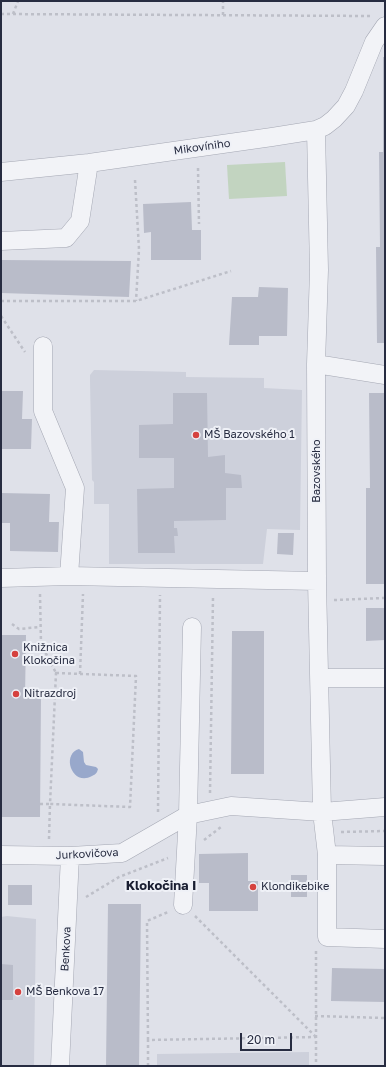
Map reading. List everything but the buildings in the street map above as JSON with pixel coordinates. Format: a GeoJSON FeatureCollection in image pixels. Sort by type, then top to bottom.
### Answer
{"type":"FeatureCollection","features":[{"type":"Feature","properties":{"kind":"street"},"geometry":{"type":"LineString","coordinates":[[316,130],[325,126],[334,119],[346,106],[354,91],[374,42],[385,26]]}},
{"type":"Feature","properties":{"kind":"street","name":"Mikovíniho"},"geometry":{"type":"LineString","coordinates":[[1,172],[88,163],[316,130]]}},
{"type":"Feature","properties":{"kind":"street","name":"Bazovského"},"geometry":{"type":"LineString","coordinates":[[316,130],[319,270],[316,364],[317,582],[322,812],[327,855],[327,937],[385,939]]}},
{"type":"Feature","properties":{"kind":"street"},"geometry":{"type":"LineString","coordinates":[[1,241],[66,238],[80,221],[88,163]]}},
{"type":"Feature","properties":{"kind":"street"},"geometry":{"type":"LineString","coordinates":[[43,346],[43,411],[76,488],[69,576]]}},
{"type":"Feature","properties":{"kind":"street"},"geometry":{"type":"LineString","coordinates":[[316,364],[385,375]]}},
{"type":"Feature","properties":{"kind":"street"},"geometry":{"type":"LineString","coordinates":[[1,578],[69,576],[317,582]]}},
{"type":"Feature","properties":{"kind":"street"},"geometry":{"type":"LineString","coordinates":[[183,905],[188,815],[192,627]]}},
{"type":"Feature","properties":{"kind":"street"},"geometry":{"type":"LineString","coordinates":[[320,678],[385,678]]}},
{"type":"Feature","properties":{"kind":"street","name":"Jurkovičova"},"geometry":{"type":"LineString","coordinates":[[1,855],[70,856],[122,853],[188,815],[231,806],[322,812],[385,807]]}},
{"type":"Feature","properties":{"kind":"street"},"geometry":{"type":"LineString","coordinates":[[327,855],[385,856]]}},
{"type":"Feature","properties":{"kind":"street","name":"Benkova"},"geometry":{"type":"LineString","coordinates":[[60,1066],[70,856]]}},
{"type":"Feature","properties":{"kind":"path"},"geometry":{"type":"LineString","coordinates":[[13,14],[18,1]]}},
{"type":"Feature","properties":{"kind":"path"},"geometry":{"type":"LineString","coordinates":[[223,1],[223,15]]}},
{"type":"Feature","properties":{"kind":"path"},"geometry":{"type":"LineString","coordinates":[[1,14],[370,16]]}},
{"type":"Feature","properties":{"kind":"path"},"geometry":{"type":"LineString","coordinates":[[198,168],[199,224]]}},
{"type":"Feature","properties":{"kind":"path"},"geometry":{"type":"LineString","coordinates":[[135,180],[139,249],[136,301]]}},
{"type":"Feature","properties":{"kind":"path"},"geometry":{"type":"LineString","coordinates":[[1,301],[136,301],[231,271]]}},
{"type":"Feature","properties":{"kind":"path"},"geometry":{"type":"LineString","coordinates":[[1,316],[26,354]]}},
{"type":"Feature","properties":{"kind":"path"},"geometry":{"type":"LineString","coordinates":[[40,591],[41,644],[56,673],[48,856]]}},
{"type":"Feature","properties":{"kind":"path"},"geometry":{"type":"LineString","coordinates":[[80,674],[83,591]]}},
{"type":"Feature","properties":{"kind":"path"},"geometry":{"type":"LineString","coordinates":[[158,832],[160,591]]}},
{"type":"Feature","properties":{"kind":"path"},"geometry":{"type":"LineString","coordinates":[[210,797],[213,597]]}},
{"type":"Feature","properties":{"kind":"path"},"geometry":{"type":"LineString","coordinates":[[318,602],[339,599],[385,598]]}},
{"type":"Feature","properties":{"kind":"path"},"geometry":{"type":"LineString","coordinates":[[12,624],[19,629],[40,627]]}},
{"type":"Feature","properties":{"kind":"path"},"geometry":{"type":"LineString","coordinates":[[40,804],[130,807],[136,676],[56,673]]}},
{"type":"Feature","properties":{"kind":"path"},"geometry":{"type":"LineString","coordinates":[[324,832],[385,831]]}},
{"type":"Feature","properties":{"kind":"path"},"geometry":{"type":"LineString","coordinates":[[148,1040],[316,1037],[183,905],[147,921],[148,1066]]}},
{"type":"Feature","properties":{"kind":"path"},"geometry":{"type":"LineString","coordinates":[[315,1016],[385,1018]]}},
{"type":"Feature","properties":{"kind":"shaded area","name":"MŠ Bazovského 1"},"geometry":{"type":"Polygon","coordinates":[[[94,370],[186,372],[186,377],[264,378],[264,388],[302,390],[300,530],[267,529],[263,564],[109,564],[109,504],[94,504],[94,482],[92,480],[90,375],[94,370]]]}},
{"type":"Feature","properties":{"kind":"shaded area","name":"MŠ Benkova 17"},"geometry":{"type":"Polygon","coordinates":[[[7,916],[36,919],[34,1066],[1,1066],[1,917],[7,916]]]}},
{"type":"Feature","properties":{"kind":"shaded area"},"geometry":{"type":"Polygon","coordinates":[[[309,1052],[309,1066],[157,1066],[157,1054],[309,1052]]]}},
{"type":"Feature","properties":{"kind":"green space"},"geometry":{"type":"Polygon","coordinates":[[[285,162],[287,196],[229,199],[227,165],[285,162]]]}},
{"type":"Feature","properties":{"kind":"water"},"geometry":{"type":"Polygon","coordinates":[[[79,749],[83,752],[84,762],[86,765],[96,767],[98,769],[92,776],[85,778],[79,777],[74,774],[71,768],[71,757],[74,752],[79,749]]]}},
{"type":"Feature","properties":{"kind":"place","name":"MŠ Bazovského 1"},"geometry":{"type":"Point","coordinates":[196,435]}},
{"type":"Feature","properties":{"kind":"place","name":"Knižnica Klokočina"},"geometry":{"type":"Point","coordinates":[15,654]}},
{"type":"Feature","properties":{"kind":"place","name":"Nitrazdroj"},"geometry":{"type":"Point","coordinates":[16,694]}},
{"type":"Feature","properties":{"kind":"place","name":"Klondikebike"},"geometry":{"type":"Point","coordinates":[253,887]}},
{"type":"Feature","properties":{"kind":"place","name":"MŠ Benkova 17"},"geometry":{"type":"Point","coordinates":[18,992]}},
{"type":"Feature","properties":{"kind":"district","name":"Klokočina I"},"geometry":{"type":"Point","coordinates":[161,886]}}]}
